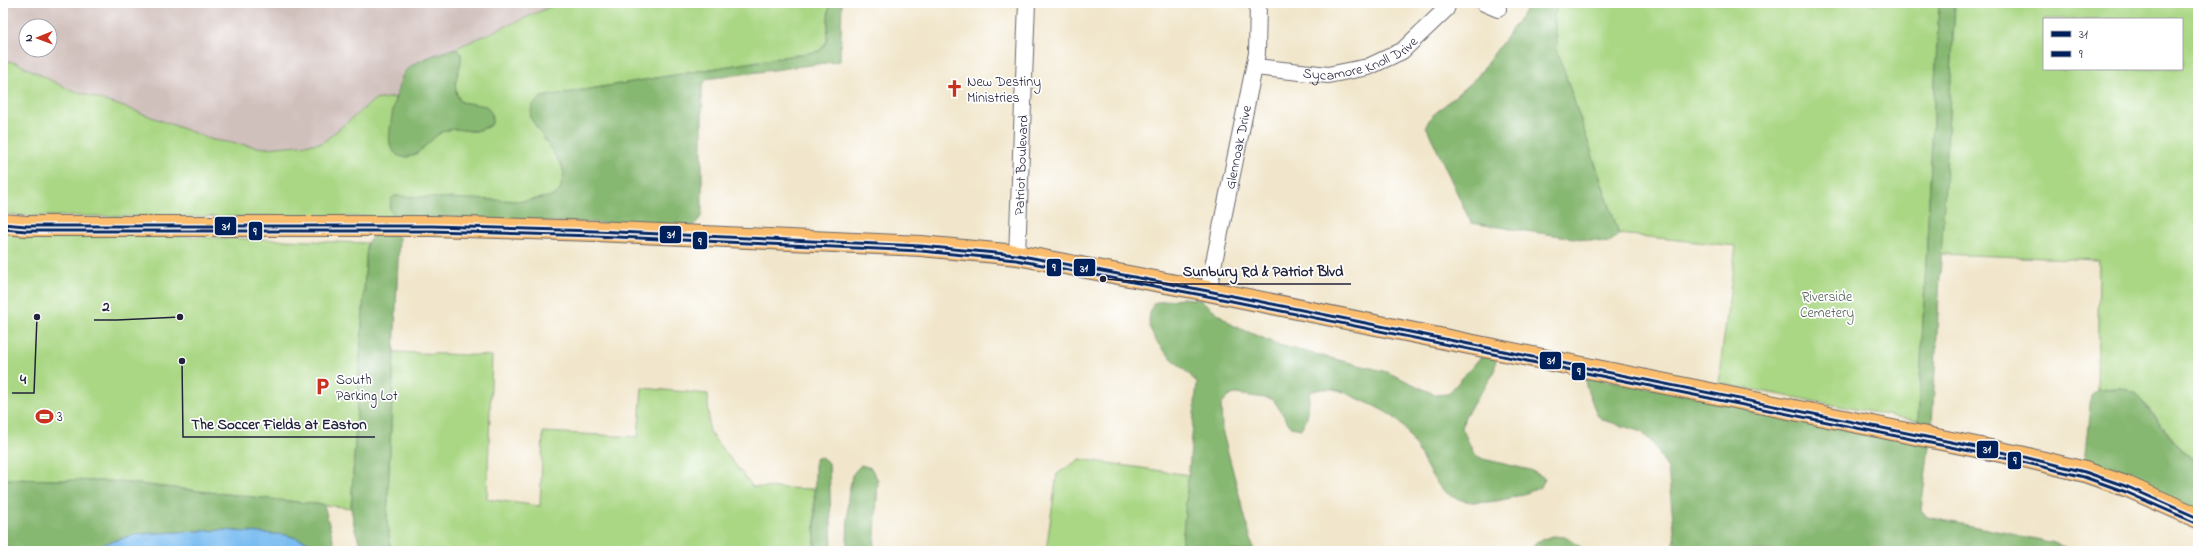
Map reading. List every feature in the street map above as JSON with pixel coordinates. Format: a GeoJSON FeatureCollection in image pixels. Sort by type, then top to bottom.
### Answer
{"type":"FeatureCollection","features":[{"type":"Feature","properties":{"kind":"main road"},"geometry":{"type":"LineString","coordinates":[[3,224],[26,226],[432,226],[499,228],[921,246],[1018,255],[1208,291],[2020,456],[2085,472],[2135,490],[2198,518]]}},
{"type":"Feature","properties":{"kind":"street","name":"Patriot Boulevard"},"geometry":{"type":"LineString","coordinates":[[1018,255],[1027,3]]}},
{"type":"Feature","properties":{"kind":"street","name":"Glennoak Drive"},"geometry":{"type":"LineString","coordinates":[[1208,291],[1257,54],[1258,3]]}},
{"type":"Feature","properties":{"kind":"street","name":"Sycamore Knoll Drive"},"geometry":{"type":"LineString","coordinates":[[1254,67],[1328,76],[1368,67],[1402,51],[1446,9],[1448,3]]}},
{"type":"Feature","properties":{"kind":"shaded area"},"geometry":{"type":"Polygon","coordinates":[[[3,3],[559,3],[456,48],[422,59],[404,71],[395,97],[373,100],[322,143],[265,148],[213,140],[133,110],[66,88],[17,63],[3,60],[3,3]]]}},
{"type":"Feature","properties":{"kind":"green space"},"geometry":{"type":"Polygon","coordinates":[[[559,3],[829,3],[827,41],[820,51],[541,97],[530,117],[562,166],[564,175],[560,190],[554,196],[525,201],[391,200],[390,209],[395,217],[27,216],[3,214],[3,60],[17,63],[66,88],[133,110],[213,140],[265,148],[322,143],[374,100],[395,97],[394,112],[403,157],[416,152],[441,132],[453,129],[478,131],[492,124],[486,107],[461,102],[457,95],[456,84],[461,54],[456,48],[559,3]]]}},
{"type":"Feature","properties":{"kind":"green space"},"geometry":{"type":"Polygon","coordinates":[[[829,3],[842,3],[840,61],[706,79],[702,88],[702,216],[693,226],[395,217],[390,209],[391,199],[394,196],[525,201],[554,196],[560,190],[564,175],[562,166],[530,117],[532,106],[541,97],[820,51],[827,41],[829,3]]]}},
{"type":"Feature","properties":{"kind":"green space"},"geometry":{"type":"Polygon","coordinates":[[[1531,3],[1558,3],[1554,17],[1558,53],[1619,234],[1609,243],[1471,223],[1426,126],[1431,117],[1477,77],[1531,3]]]}},
{"type":"Feature","properties":{"kind":"green space","name":"Riverside Cemetery"},"geometry":{"type":"Polygon","coordinates":[[[1558,3],[1939,3],[1918,421],[1718,383],[1736,246],[1619,234],[1558,53],[1554,17],[1558,3]]]}},
{"type":"Feature","properties":{"kind":"green space"},"geometry":{"type":"Polygon","coordinates":[[[1939,3],[1955,3],[1932,424],[1918,421],[1939,3]]]}},
{"type":"Feature","properties":{"kind":"green space"},"geometry":{"type":"Polygon","coordinates":[[[1955,3],[2198,3],[2198,462],[2178,445],[2149,410],[2131,392],[2122,388],[2097,390],[2099,260],[1941,254],[1955,3]]]}},
{"type":"Feature","properties":{"kind":"green space"},"geometry":{"type":"Polygon","coordinates":[[[456,48],[461,54],[456,84],[457,95],[461,102],[486,106],[492,114],[492,124],[474,131],[455,129],[448,130],[436,136],[420,151],[409,157],[402,157],[396,154],[391,148],[389,138],[394,106],[403,75],[406,70],[417,62],[456,48]]]}},
{"type":"Feature","properties":{"kind":"green space"},"geometry":{"type":"Polygon","coordinates":[[[3,230],[367,243],[351,508],[111,481],[3,479],[3,230]]]}},
{"type":"Feature","properties":{"kind":"green space"},"geometry":{"type":"Polygon","coordinates":[[[377,232],[390,232],[399,237],[387,520],[390,545],[399,551],[363,551],[355,530],[351,508],[367,243],[377,232]]]}},
{"type":"Feature","properties":{"kind":"green space"},"geometry":{"type":"Polygon","coordinates":[[[1182,298],[1201,300],[1234,326],[1282,346],[1387,372],[1436,395],[1448,394],[1481,357],[1491,356],[1496,359],[1494,373],[1465,416],[1462,428],[1474,454],[1483,459],[1530,470],[1545,478],[1541,487],[1518,496],[1492,502],[1465,501],[1454,497],[1437,484],[1406,430],[1396,419],[1386,412],[1346,393],[1330,389],[1310,392],[1307,417],[1301,429],[1291,427],[1273,399],[1235,394],[1229,396],[1221,404],[1222,430],[1254,551],[1178,551],[1182,544],[1197,383],[1161,348],[1154,338],[1150,327],[1150,316],[1154,303],[1182,298]]]}},
{"type":"Feature","properties":{"kind":"green space"},"geometry":{"type":"Polygon","coordinates":[[[394,352],[492,356],[487,499],[540,506],[543,432],[638,437],[642,388],[708,394],[709,432],[753,487],[814,489],[815,551],[398,551],[390,545],[387,520],[394,352]]]}},
{"type":"Feature","properties":{"kind":"green space"},"geometry":{"type":"Polygon","coordinates":[[[1590,377],[1930,439],[1921,510],[1927,517],[2051,542],[2075,551],[2000,549],[1989,551],[1670,551],[1675,540],[1668,469],[1654,445],[1642,432],[1603,420],[1597,415],[1586,386],[1586,379],[1590,377]]]}},
{"type":"Feature","properties":{"kind":"green space"},"geometry":{"type":"Polygon","coordinates":[[[2121,388],[2135,393],[2175,443],[2190,458],[2198,462],[2198,511],[2119,474],[2086,461],[2085,454],[2091,396],[2097,390],[2121,388]]]}},
{"type":"Feature","properties":{"kind":"green space"},"geometry":{"type":"Polygon","coordinates":[[[821,457],[829,463],[832,551],[815,551],[815,459],[821,457]]]}},
{"type":"Feature","properties":{"kind":"green space"},"geometry":{"type":"Polygon","coordinates":[[[1080,459],[1189,475],[1182,544],[1178,551],[1046,551],[1057,474],[1080,459]]]}},
{"type":"Feature","properties":{"kind":"green space"},"geometry":{"type":"Polygon","coordinates":[[[861,465],[871,468],[878,480],[874,551],[847,551],[848,498],[852,475],[861,465]]]}},
{"type":"Feature","properties":{"kind":"green space"},"geometry":{"type":"Polygon","coordinates":[[[3,479],[111,481],[324,505],[336,551],[286,535],[222,530],[136,534],[95,547],[18,551],[3,546],[3,479]]]}},
{"type":"Feature","properties":{"kind":"green space"},"geometry":{"type":"Polygon","coordinates":[[[1552,536],[1567,537],[1586,551],[1531,551],[1536,542],[1552,536]]]}},
{"type":"Feature","properties":{"kind":"water"},"geometry":{"type":"Polygon","coordinates":[[[222,530],[286,535],[337,551],[18,551],[95,547],[136,534],[222,530]]]}},
{"type":"Feature","properties":{"kind":"water"},"geometry":{"type":"Polygon","coordinates":[[[3,546],[18,551],[3,551],[3,546]]]}},
{"type":"Feature","properties":{"kind":"transit line","name":"31"},"geometry":{"type":"LineString","coordinates":[[3,224],[26,226],[432,226],[595,231],[921,246],[1017,255],[1208,291],[2020,456],[2085,472],[2128,487],[2198,518]]}},
{"type":"Feature","properties":{"kind":"transit line","name":"9"},"geometry":{"type":"LineString","coordinates":[[3,229],[26,231],[432,231],[595,236],[921,251],[1016,260],[1207,296],[2019,461],[2084,477],[2126,492],[2196,523]]}},
{"type":"Feature","properties":{"kind":"place","name":"New Destiny Ministries"},"geometry":{"type":"Point","coordinates":[954,89]}},
{"type":"Feature","properties":{"kind":"place","name":"Sunbury Rd & Patriot Blvd"},"geometry":{"type":"Point","coordinates":[1103,279]}},
{"type":"Feature","properties":{"kind":"place","name":"4"},"geometry":{"type":"Point","coordinates":[37,317]}},
{"type":"Feature","properties":{"kind":"place","name":"2"},"geometry":{"type":"Point","coordinates":[180,317]}},
{"type":"Feature","properties":{"kind":"place","name":"The Soccer Fields at Easton"},"geometry":{"type":"Point","coordinates":[182,361]}},
{"type":"Feature","properties":{"kind":"place","name":"South Parking Lot"},"geometry":{"type":"Point","coordinates":[323,387]}},
{"type":"Feature","properties":{"kind":"place","name":"3"},"geometry":{"type":"Point","coordinates":[44,416]}}]}
